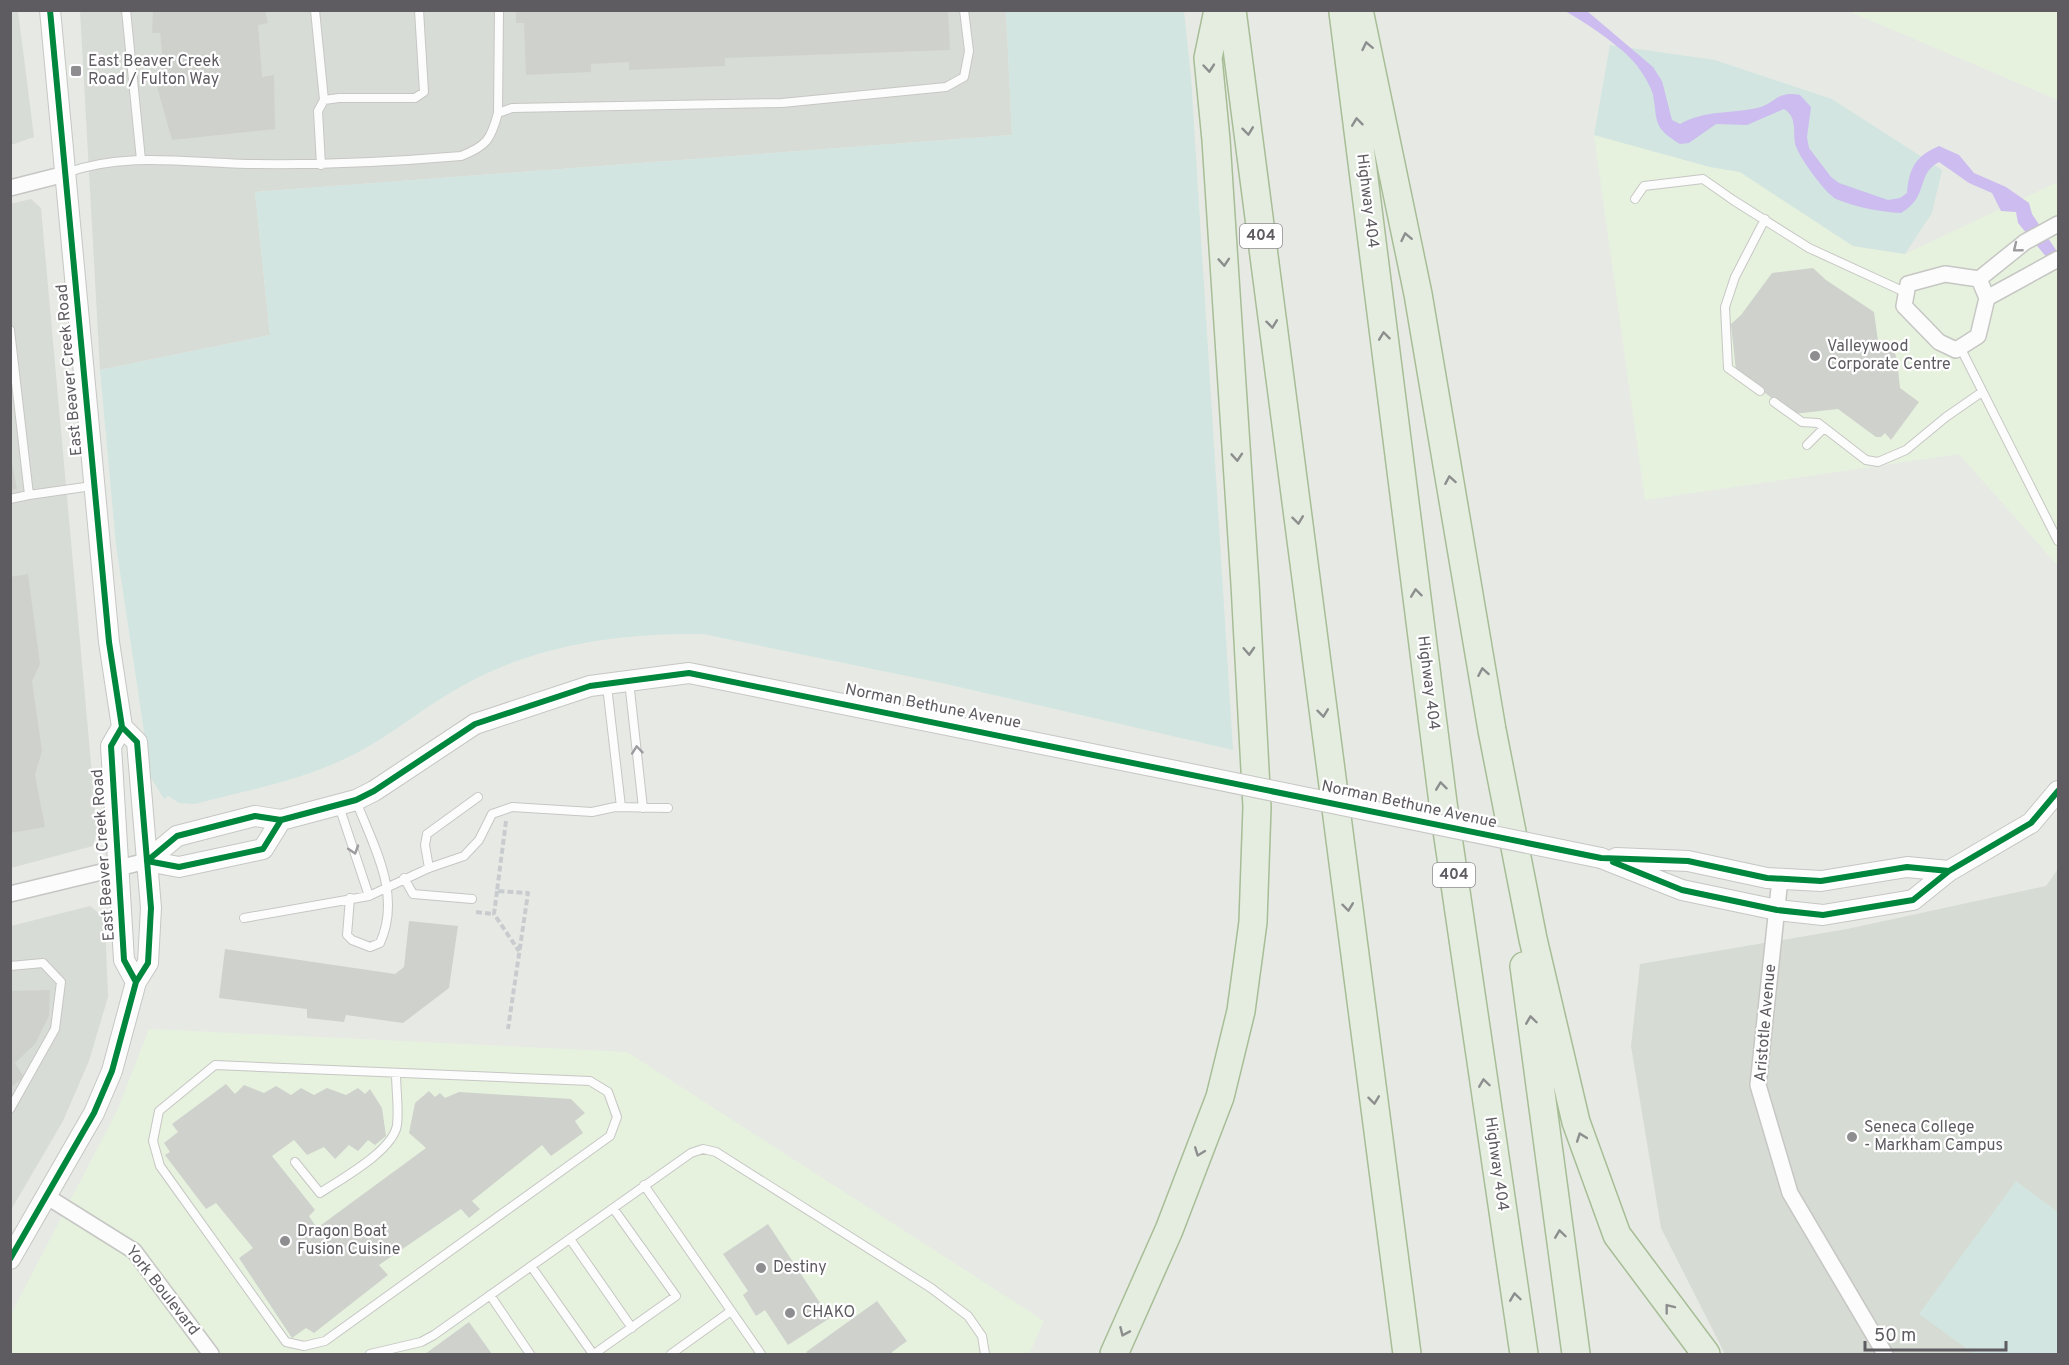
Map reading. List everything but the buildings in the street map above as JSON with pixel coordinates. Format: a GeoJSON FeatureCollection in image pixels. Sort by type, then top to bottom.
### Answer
{"type":"FeatureCollection","features":[{"type":"Feature","properties":{"kind":"highway"},"geometry":{"type":"LineString","coordinates":[[1114,1354],[1169,1230],[1220,1097],[1241,1011],[1253,922],[1257,807],[1217,152],[1208,58],[1218,10]]}},
{"type":"Feature","properties":{"kind":"highway","name":"404"},"geometry":{"type":"LineString","coordinates":[[1232,10],[1407,1354]]}},
{"type":"Feature","properties":{"kind":"highway","name":"Highway 404"},"geometry":{"type":"LineString","coordinates":[[1343,10],[1443,803],[1524,1354]]}},
{"type":"Feature","properties":{"kind":"highway"},"geometry":{"type":"LineString","coordinates":[[1359,10],[1418,294],[1492,730],[1533,939],[1576,1122],[1617,1235],[1706,1354]]}},
{"type":"Feature","properties":{"kind":"highway"},"geometry":{"type":"LineString","coordinates":[[1492,730],[1576,1354]]}},
{"type":"Feature","properties":{"kind":"street","name":"East Beaver Creek Road"},"geometry":{"type":"LineString","coordinates":[[10,1259],[94,1113],[112,1071],[136,982],[148,963],[151,908],[137,742],[122,727],[109,642],[50,10]]}},
{"type":"Feature","properties":{"kind":"street"},"geometry":{"type":"LineString","coordinates":[[10,189],[65,174]]}},
{"type":"Feature","properties":{"kind":"street"},"geometry":{"type":"LineString","coordinates":[[1979,279],[1987,298],[1978,336],[1956,350],[1939,342],[1905,306],[1908,284],[1945,274],[1979,279],[2025,242],[2058,224]]}},
{"type":"Feature","properties":{"kind":"street"},"geometry":{"type":"LineString","coordinates":[[1987,298],[2058,259]]}},
{"type":"Feature","properties":{"kind":"street","name":"Norman Bethune Avenue"},"geometry":{"type":"LineString","coordinates":[[147,861],[177,836],[255,816],[281,820],[347,802],[374,791],[475,724],[590,686],[689,673],[1602,858],[1688,861],[1780,879],[1821,881],[1907,867],[1949,871]]}},
{"type":"Feature","properties":{"kind":"street","name":"East Beaver Creek Road"},"geometry":{"type":"LineString","coordinates":[[122,727],[111,746],[124,960],[136,982]]}},
{"type":"Feature","properties":{"kind":"street","name":"Norman Bethune Avenue"},"geometry":{"type":"LineString","coordinates":[[1602,858],[1682,890],[1777,910],[1822,915],[1913,900],[1949,871],[2031,823],[2058,791]]}},
{"type":"Feature","properties":{"kind":"street"},"geometry":{"type":"LineString","coordinates":[[10,894],[147,861],[179,867],[263,849],[281,820]]}},
{"type":"Feature","properties":{"kind":"street","name":"Aristotle Avenue"},"geometry":{"type":"LineString","coordinates":[[1780,879],[1758,1085],[1791,1193],[1885,1354]]}},
{"type":"Feature","properties":{"kind":"street","name":"York Boulevard"},"geometry":{"type":"LineString","coordinates":[[46,1196],[134,1251],[211,1354]]}},
{"type":"Feature","properties":{"kind":"lane"},"geometry":{"type":"LineString","coordinates":[[126,10],[141,160]]}},
{"type":"Feature","properties":{"kind":"lane"},"geometry":{"type":"LineString","coordinates":[[315,10],[324,100],[318,111],[321,165]]}},
{"type":"Feature","properties":{"kind":"lane"},"geometry":{"type":"LineString","coordinates":[[324,100],[415,98],[424,92],[418,10]]}},
{"type":"Feature","properties":{"kind":"lane"},"geometry":{"type":"LineString","coordinates":[[65,174],[90,165],[141,160],[321,165],[461,156],[480,149],[492,135],[498,112],[499,10]]}},
{"type":"Feature","properties":{"kind":"lane"},"geometry":{"type":"LineString","coordinates":[[498,112],[532,107],[782,103],[946,87],[964,76],[969,51],[964,10]]}},
{"type":"Feature","properties":{"kind":"lane"},"geometry":{"type":"LineString","coordinates":[[1635,199],[1644,186],[1703,178],[1809,248],[1906,293]]}},
{"type":"Feature","properties":{"kind":"lane"},"geometry":{"type":"LineString","coordinates":[[1760,390],[1728,368],[1725,307],[1735,277],[1765,219]]}},
{"type":"Feature","properties":{"kind":"lane"},"geometry":{"type":"LineString","coordinates":[[10,330],[29,495]]}},
{"type":"Feature","properties":{"kind":"lane"},"geometry":{"type":"LineString","coordinates":[[1960,347],[2058,541]]}},
{"type":"Feature","properties":{"kind":"lane"},"geometry":{"type":"LineString","coordinates":[[1774,402],[1802,422],[1818,423],[1866,460],[1878,462],[1906,450],[1928,430],[1982,392]]}},
{"type":"Feature","properties":{"kind":"lane"},"geometry":{"type":"LineString","coordinates":[[1807,445],[1824,428]]}},
{"type":"Feature","properties":{"kind":"lane"},"geometry":{"type":"LineString","coordinates":[[10,499],[94,485]]}},
{"type":"Feature","properties":{"kind":"lane"},"geometry":{"type":"LineString","coordinates":[[629,681],[643,808]]}},
{"type":"Feature","properties":{"kind":"lane"},"geometry":{"type":"LineString","coordinates":[[606,684],[621,807]]}},
{"type":"Feature","properties":{"kind":"lane"},"geometry":{"type":"LineString","coordinates":[[429,868],[425,845],[427,834],[478,796]]}},
{"type":"Feature","properties":{"kind":"lane"},"geometry":{"type":"LineString","coordinates":[[347,802],[388,885],[389,924],[380,943],[370,947],[352,940],[348,935],[350,898]]}},
{"type":"Feature","properties":{"kind":"lane"},"geometry":{"type":"LineString","coordinates":[[347,802],[369,896]]}},
{"type":"Feature","properties":{"kind":"lane"},"geometry":{"type":"LineString","coordinates":[[244,918],[369,896],[404,878],[464,856],[479,840],[492,814],[512,807],[592,812],[621,807],[668,808]]}},
{"type":"Feature","properties":{"kind":"lane"},"geometry":{"type":"LineString","coordinates":[[404,878],[413,894],[472,899]]}},
{"type":"Feature","properties":{"kind":"lane"},"geometry":{"type":"LineString","coordinates":[[10,966],[43,963],[62,982],[55,1029],[10,1109]]}},
{"type":"Feature","properties":{"kind":"lane"},"geometry":{"type":"LineString","coordinates":[[215,1065],[396,1073],[590,1081],[608,1092],[617,1118],[610,1136],[325,1341],[304,1346],[286,1342],[160,1166],[153,1141],[159,1111],[215,1065]]}},
{"type":"Feature","properties":{"kind":"lane"},"geometry":{"type":"LineString","coordinates":[[295,1162],[320,1193],[358,1168],[390,1141],[397,1126],[396,1073]]}},
{"type":"Feature","properties":{"kind":"lane"},"geometry":{"type":"LineString","coordinates":[[370,1354],[421,1342],[644,1185],[691,1153],[703,1149],[716,1152],[931,1288],[968,1316],[982,1336],[985,1354]]}},
{"type":"Feature","properties":{"kind":"lane"},"geometry":{"type":"LineString","coordinates":[[644,1185],[761,1354]]}},
{"type":"Feature","properties":{"kind":"lane"},"geometry":{"type":"LineString","coordinates":[[531,1266],[594,1354],[632,1328],[676,1296],[613,1208]]}},
{"type":"Feature","properties":{"kind":"lane"},"geometry":{"type":"LineString","coordinates":[[570,1239],[632,1328]]}},
{"type":"Feature","properties":{"kind":"lane"},"geometry":{"type":"LineString","coordinates":[[490,1295],[530,1354]]}},
{"type":"Feature","properties":{"kind":"lane"},"geometry":{"type":"LineString","coordinates":[[671,1354],[731,1311]]}},
{"type":"Feature","properties":{"kind":"path"},"geometry":{"type":"LineString","coordinates":[[503,810],[507,825],[494,914],[519,952]]}},
{"type":"Feature","properties":{"kind":"path"},"geometry":{"type":"LineString","coordinates":[[497,891],[528,893],[508,1029]]}},
{"type":"Feature","properties":{"kind":"shaded area"},"geometry":{"type":"Polygon","coordinates":[[[10,11],[18,11],[34,137],[11,145],[10,11]]]}},
{"type":"Feature","properties":{"kind":"shaded area"},"geometry":{"type":"Polygon","coordinates":[[[80,11],[1006,11],[1012,135],[255,192],[270,335],[100,370],[80,11]]]}},
{"type":"Feature","properties":{"kind":"shaded area"},"geometry":{"type":"Polygon","coordinates":[[[1006,11],[1184,11],[1191,77],[1233,750],[946,684],[703,634],[669,634],[603,640],[539,654],[508,664],[448,694],[382,738],[323,768],[269,786],[195,804],[179,803],[168,796],[164,799],[151,778],[116,545],[100,370],[270,335],[255,192],[1012,135],[1006,11]]]}},
{"type":"Feature","properties":{"kind":"shaded area"},"geometry":{"type":"Polygon","coordinates":[[[1565,11],[1587,11],[1653,67],[1662,81],[1672,120],[1680,124],[1708,114],[1757,108],[1786,94],[1800,95],[1811,107],[1807,137],[1809,148],[1831,177],[1839,183],[1888,200],[1900,198],[1907,193],[1912,170],[1924,154],[1939,146],[1959,155],[1974,173],[2006,187],[2029,203],[2032,214],[2058,253],[2058,271],[2018,223],[2016,212],[2001,211],[1992,193],[1969,183],[1939,162],[1927,173],[1916,200],[1901,213],[1868,209],[1836,199],[1819,182],[1801,156],[1795,143],[1793,120],[1784,109],[1747,125],[1716,124],[1689,143],[1680,144],[1660,128],[1651,89],[1634,62],[1606,38],[1565,11]]]}},
{"type":"Feature","properties":{"kind":"shaded area"},"geometry":{"type":"Polygon","coordinates":[[[1853,11],[2058,11],[2058,100],[1853,13],[1853,11]]]}},
{"type":"Feature","properties":{"kind":"shaded area"},"geometry":{"type":"Polygon","coordinates":[[[1610,45],[1715,60],[1832,99],[1942,170],[1932,213],[1905,254],[1853,246],[1740,172],[1710,167],[1594,135],[1610,45]]]}},
{"type":"Feature","properties":{"kind":"shaded area"},"geometry":{"type":"Polygon","coordinates":[[[1594,135],[1710,167],[1740,172],[1853,246],[1905,254],[2058,182],[2058,566],[1959,454],[1645,500],[1594,135]]]}},
{"type":"Feature","properties":{"kind":"shaded area"},"geometry":{"type":"Polygon","coordinates":[[[31,199],[41,208],[97,830],[93,846],[11,868],[10,204],[31,199]]]}},
{"type":"Feature","properties":{"kind":"shaded area","name":"Seneca College - Markham Campus"},"geometry":{"type":"Polygon","coordinates":[[[2058,869],[2058,1354],[1725,1354],[1661,1228],[1631,1046],[1640,964],[1847,929],[2046,886],[2058,869]]]}},
{"type":"Feature","properties":{"kind":"shaded area"},"geometry":{"type":"Polygon","coordinates":[[[90,906],[105,918],[108,997],[89,1061],[63,1121],[11,1210],[11,926],[90,906]]]}},
{"type":"Feature","properties":{"kind":"shaded area"},"geometry":{"type":"Polygon","coordinates":[[[149,1029],[627,1052],[1044,1321],[1029,1354],[11,1354],[10,1316],[118,1109],[149,1029]]]}},
{"type":"Feature","properties":{"kind":"shaded area"},"geometry":{"type":"Polygon","coordinates":[[[2016,1181],[2058,1212],[2058,1354],[1974,1354],[1919,1314],[2016,1181]]]}},
{"type":"Feature","properties":{"kind":"cycle path"},"geometry":{"type":"LineString","coordinates":[[10,1259],[94,1113],[112,1071],[136,982],[148,963],[151,908],[137,742],[122,727],[109,642],[50,10]]}},
{"type":"Feature","properties":{"kind":"cycle path"},"geometry":{"type":"LineString","coordinates":[[147,861],[177,836],[255,816],[281,820],[356,800],[374,791],[475,724],[590,686],[689,673],[1601,858],[1688,861],[1767,878],[1821,881],[1907,867],[1949,871]]}},
{"type":"Feature","properties":{"kind":"cycle path"},"geometry":{"type":"LineString","coordinates":[[122,727],[111,746],[124,960],[136,982]]}},
{"type":"Feature","properties":{"kind":"cycle path"},"geometry":{"type":"LineString","coordinates":[[1613,862],[1682,890],[1777,910],[1823,915],[1913,900],[1949,871],[2031,823],[2058,791]]}},
{"type":"Feature","properties":{"kind":"cycle path"},"geometry":{"type":"LineString","coordinates":[[147,861],[179,867],[263,849],[281,820]]}},
{"type":"Feature","properties":{"kind":"place","name":"East Beaver Creek Road / Fulton Way"},"geometry":{"type":"Point","coordinates":[76,71]}},
{"type":"Feature","properties":{"kind":"place","name":"Valleywood Corporate Centre"},"geometry":{"type":"Point","coordinates":[1815,356]}},
{"type":"Feature","properties":{"kind":"place","name":"Seneca College - Markham Campus"},"geometry":{"type":"Point","coordinates":[1852,1137]}},
{"type":"Feature","properties":{"kind":"place","name":"Dragon Boat Fusion Cuisine"},"geometry":{"type":"Point","coordinates":[285,1241]}},
{"type":"Feature","properties":{"kind":"place","name":"Destiny"},"geometry":{"type":"Point","coordinates":[761,1268]}},
{"type":"Feature","properties":{"kind":"place","name":"CHAKO"},"geometry":{"type":"Point","coordinates":[790,1313]}}]}
